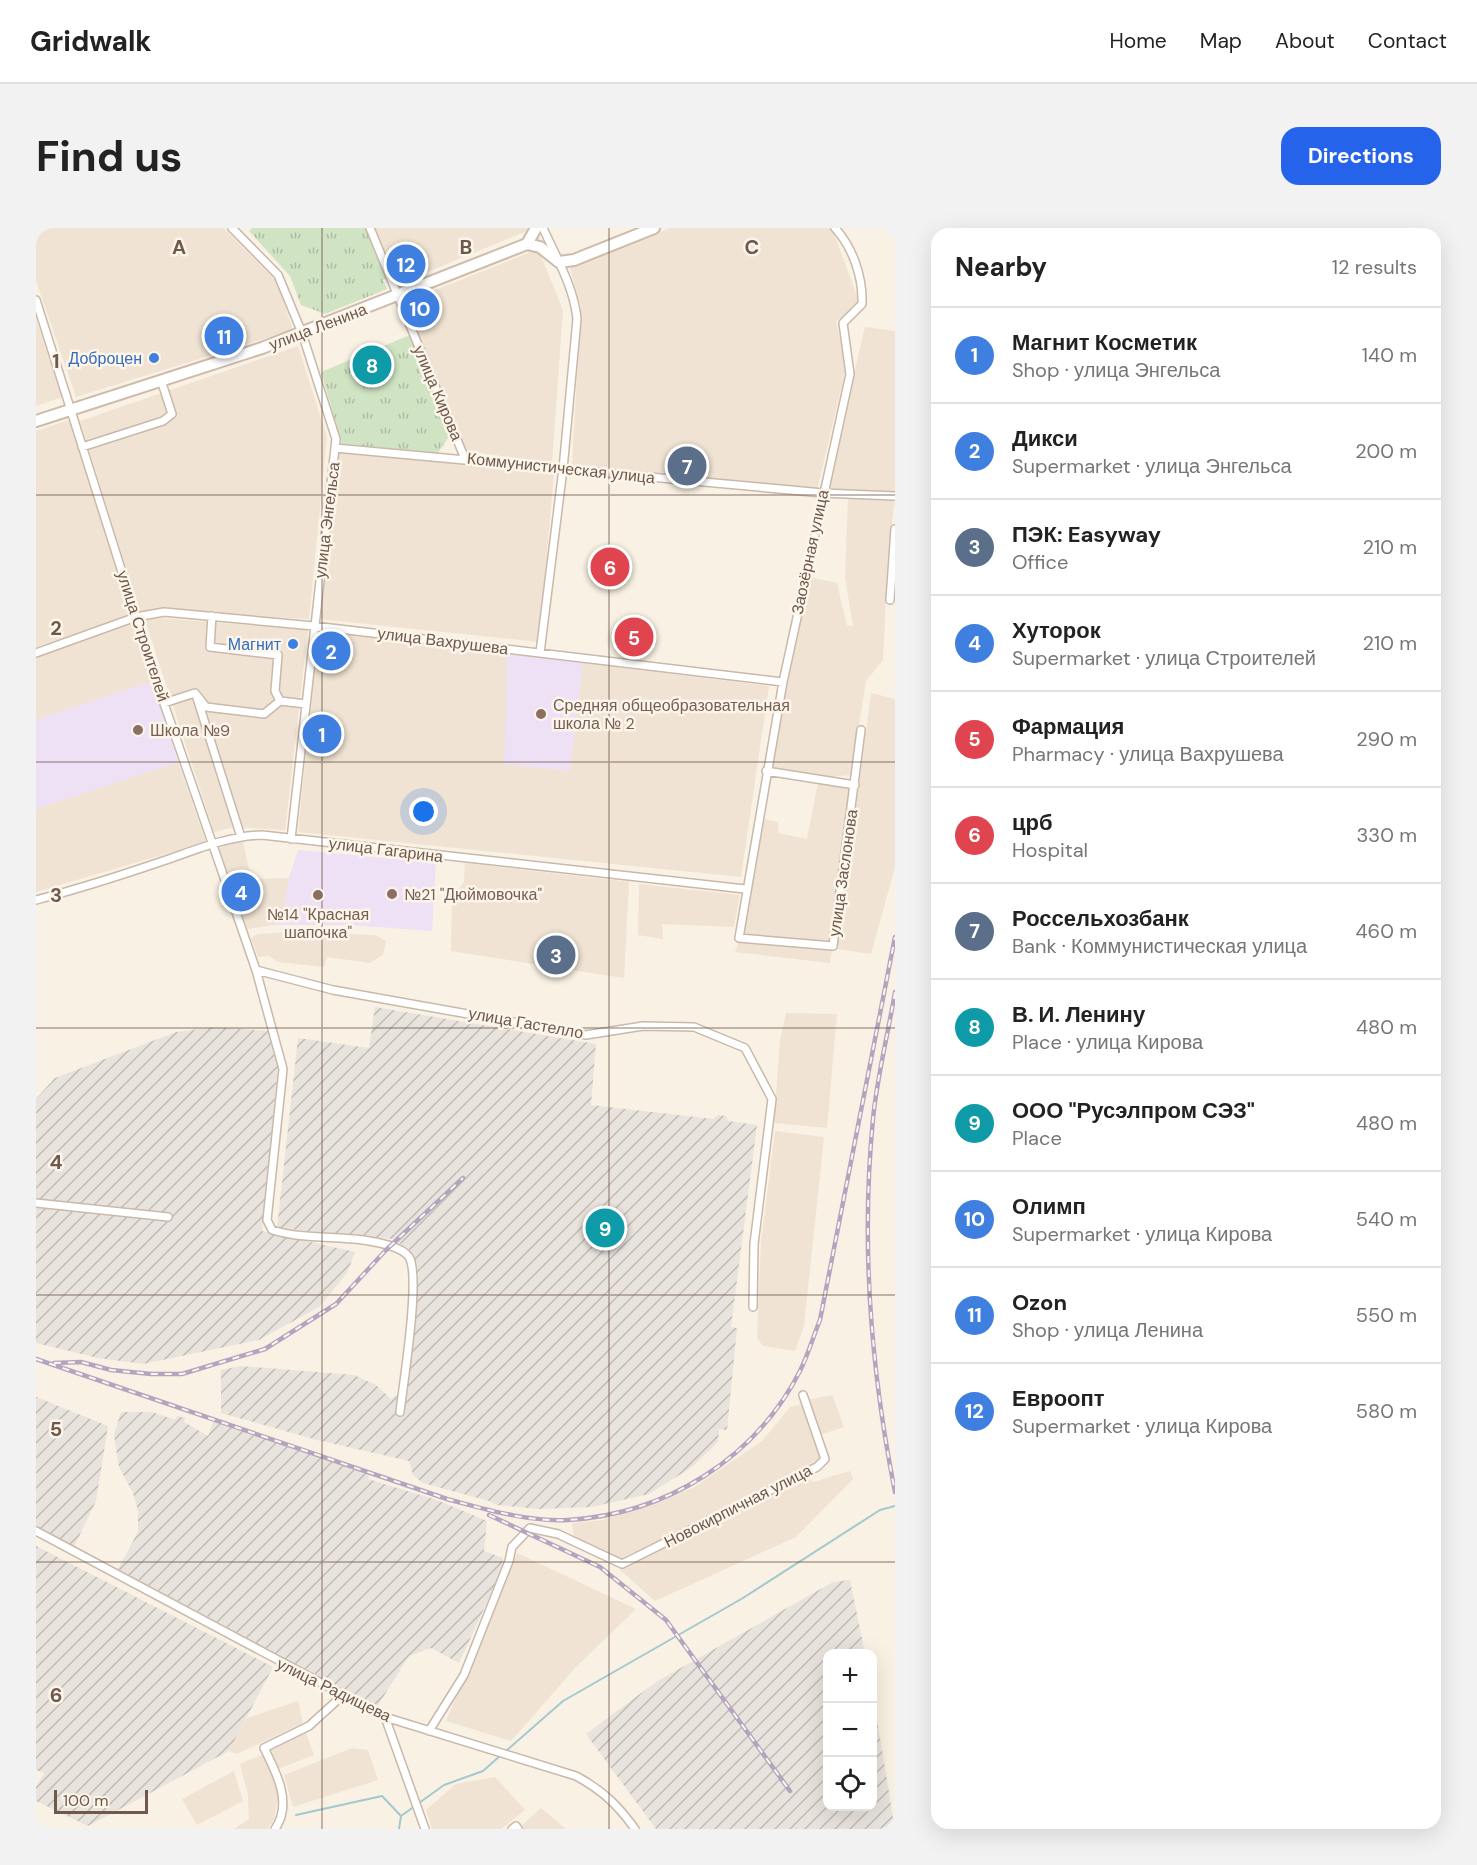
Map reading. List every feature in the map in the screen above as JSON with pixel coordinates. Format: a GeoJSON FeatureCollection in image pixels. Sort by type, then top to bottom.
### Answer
{"type":"FeatureCollection","features":[{"type":"Feature","properties":{"kind":"main road"},"geometry":{"type":"LineString","coordinates":[[536,228],[526,244],[540,247],[559,262],[574,260],[654,228]]}},
{"type":"Feature","properties":{"kind":"main road","name":"улица Ленина"},"geometry":{"type":"LineString","coordinates":[[36,421],[302,333],[526,244]]}},
{"type":"Feature","properties":{"kind":"street","name":"улица Кирова"},"geometry":{"type":"LineString","coordinates":[[370,228],[465,459]]}},
{"type":"Feature","properties":{"kind":"street"},"geometry":{"type":"LineString","coordinates":[[540,653],[563,469],[578,319],[576,306],[543,228]]}},
{"type":"Feature","properties":{"kind":"street","name":"Заозёрная улица"},"geometry":{"type":"LineString","coordinates":[[745,889],[783,682],[850,374],[843,323],[862,304],[863,287],[849,246],[836,228]]}},
{"type":"Feature","properties":{"kind":"street","name":"улица Энгельса"},"geometry":{"type":"LineString","coordinates":[[234,229],[278,275],[302,333],[336,439],[291,839]]}},
{"type":"Feature","properties":{"kind":"street","name":"улица Строителей"},"geometry":{"type":"LineString","coordinates":[[36,300],[164,703],[256,970],[284,1069],[267,1220],[272,1230],[287,1234],[364,1240],[398,1249],[408,1255],[411,1263],[411,1310],[400,1412]]}},
{"type":"Feature","properties":{"kind":"street"},"geometry":{"type":"LineString","coordinates":[[82,447],[163,422],[172,414],[161,380]]}},
{"type":"Feature","properties":{"kind":"street","name":"Коммунистическая улица"},"geometry":{"type":"LineString","coordinates":[[335,448],[823,493],[895,496]]}},
{"type":"Feature","properties":{"kind":"street"},"geometry":{"type":"LineString","coordinates":[[890,600],[891,550],[895,529]]}},
{"type":"Feature","properties":{"kind":"street","name":"улица Вахрушева"},"geometry":{"type":"LineString","coordinates":[[36,653],[136,617],[164,612],[314,626],[783,682]]}},
{"type":"Feature","properties":{"kind":"street"},"geometry":{"type":"LineString","coordinates":[[212,616],[210,647],[278,655],[275,691],[280,701]]}},
{"type":"Feature","properties":{"kind":"street"},"geometry":{"type":"LineString","coordinates":[[195,693],[206,706],[264,714],[280,701],[306,704]]}},
{"type":"Feature","properties":{"kind":"street"},"geometry":{"type":"LineString","coordinates":[[164,703],[195,693]]}},
{"type":"Feature","properties":{"kind":"street"},"geometry":{"type":"LineString","coordinates":[[195,693],[241,837]]}},
{"type":"Feature","properties":{"kind":"street","name":"улица Заслонова"},"geometry":{"type":"LineString","coordinates":[[745,889],[739,938],[832,946],[861,730]]}},
{"type":"Feature","properties":{"kind":"street"},"geometry":{"type":"LineString","coordinates":[[766,771],[855,785]]}},
{"type":"Feature","properties":{"kind":"street","name":"улица Гагарина"},"geometry":{"type":"LineString","coordinates":[[36,900],[90,886],[213,844],[241,837],[262,835],[745,889]]}},
{"type":"Feature","properties":{"kind":"street","name":"улица Гастелло"},"geometry":{"type":"LineString","coordinates":[[256,970],[333,990],[586,1035],[643,1026],[694,1027],[746,1048],[772,1099],[754,1244],[753,1306]]}},
{"type":"Feature","properties":{"kind":"street"},"geometry":{"type":"LineString","coordinates":[[36,1203],[168,1217]]}},
{"type":"Feature","properties":{"kind":"street","name":"Новокирпичная улица"},"geometry":{"type":"LineString","coordinates":[[429,1731],[464,1676],[509,1561],[512,1547],[530,1528],[558,1534],[622,1564],[817,1467],[825,1459],[803,1395]]}},
{"type":"Feature","properties":{"kind":"street","name":"улица Радищева"},"geometry":{"type":"LineString","coordinates":[[36,1531],[342,1696],[385,1716],[576,1776],[600,1790],[619,1806],[635,1829]]}},
{"type":"Feature","properties":{"kind":"street"},"geometry":{"type":"LineString","coordinates":[[275,1829],[279,1823],[283,1791],[264,1748],[309,1726],[342,1696]]}},
{"type":"Feature","properties":{"kind":"street"},"geometry":{"type":"LineString","coordinates":[[385,1716],[425,1829]]}},
{"type":"Feature","properties":{"kind":"street"},"geometry":{"type":"LineString","coordinates":[[512,1829],[516,1826],[518,1829]]}},
{"type":"Feature","properties":{"kind":"shaded area"},"geometry":{"type":"Polygon","coordinates":[[[36,228],[224,228],[277,282],[293,330],[76,397],[36,281],[36,228]]]}},
{"type":"Feature","properties":{"kind":"shaded area"},"geometry":{"type":"Polygon","coordinates":[[[374,228],[527,228],[527,231],[398,284],[374,228]]]}},
{"type":"Feature","properties":{"kind":"shaded area"},"geometry":{"type":"Polygon","coordinates":[[[670,228],[832,228],[861,307],[836,321],[846,368],[817,490],[572,465],[581,307],[570,268],[670,228]]]}},
{"type":"Feature","properties":{"kind":"shaded area"},"geometry":{"type":"Polygon","coordinates":[[[538,249],[563,310],[552,463],[465,451],[405,302],[538,249]]]}},
{"type":"Feature","properties":{"kind":"shaded area"},"geometry":{"type":"Polygon","coordinates":[[[36,319],[62,397],[36,406],[36,319]]]}},
{"type":"Feature","properties":{"kind":"shaded area"},"geometry":{"type":"Polygon","coordinates":[[[865,327],[895,331],[895,493],[827,490],[865,327]]]}},
{"type":"Feature","properties":{"kind":"shaded area"},"geometry":{"type":"Polygon","coordinates":[[[298,346],[327,437],[309,619],[140,612],[80,421],[298,346]]]}},
{"type":"Feature","properties":{"kind":"shaded area"},"geometry":{"type":"Polygon","coordinates":[[[69,420],[133,615],[36,647],[36,431],[69,420]]]}},
{"type":"Feature","properties":{"kind":"shaded area"},"geometry":{"type":"Polygon","coordinates":[[[339,450],[554,473],[539,642],[319,619],[339,450]]]}},
{"type":"Feature","properties":{"kind":"shaded area"},"geometry":{"type":"Polygon","coordinates":[[[848,498],[895,498],[888,556],[883,660],[866,681],[851,775],[828,777],[771,768],[809,577],[837,583],[847,626],[853,626],[845,577],[848,498]]]}},
{"type":"Feature","properties":{"kind":"shaded area"},"geometry":{"type":"Polygon","coordinates":[[[161,618],[308,630],[285,830],[234,827],[214,832],[145,620],[161,618]]]}},
{"type":"Feature","properties":{"kind":"shaded area"},"geometry":{"type":"Polygon","coordinates":[[[135,623],[153,681],[36,720],[36,657],[135,623]]]}},
{"type":"Feature","properties":{"kind":"shaded area"},"geometry":{"type":"Polygon","coordinates":[[[319,630],[508,653],[505,764],[570,771],[583,663],[769,686],[741,877],[298,832],[319,630]]]}},
{"type":"Feature","properties":{"kind":"shaded area","name":"Средняя общеобразовательная школа № 2"},"geometry":{"type":"Polygon","coordinates":[[[508,653],[583,663],[570,771],[504,764],[508,653]]]}},
{"type":"Feature","properties":{"kind":"shaded area"},"geometry":{"type":"Polygon","coordinates":[[[153,681],[178,762],[36,809],[36,720],[153,681]]]}},
{"type":"Feature","properties":{"kind":"shaded area"},"geometry":{"type":"Polygon","coordinates":[[[871,693],[895,699],[895,867],[871,954],[837,949],[871,693]]]}},
{"type":"Feature","properties":{"kind":"shaded area"},"geometry":{"type":"Polygon","coordinates":[[[178,762],[206,842],[36,892],[36,809],[178,762]]]}},
{"type":"Feature","properties":{"kind":"shaded area"},"geometry":{"type":"Polygon","coordinates":[[[818,783],[850,788],[829,942],[743,934],[758,839],[764,819],[778,822],[778,833],[807,839],[818,783]]]}},
{"type":"Feature","properties":{"kind":"shaded area"},"geometry":{"type":"Polygon","coordinates":[[[243,841],[251,879],[289,878],[283,913],[275,925],[247,929],[219,848],[243,841]]]}},
{"type":"Feature","properties":{"kind":"shaded area"},"geometry":{"type":"Polygon","coordinates":[[[298,850],[436,863],[432,931],[350,925],[275,925],[283,913],[289,878],[298,850]]]}},
{"type":"Feature","properties":{"kind":"shaded area"},"geometry":{"type":"Polygon","coordinates":[[[465,863],[629,882],[624,978],[451,951],[452,899],[464,882],[465,863]]]}},
{"type":"Feature","properties":{"kind":"shaded area"},"geometry":{"type":"Polygon","coordinates":[[[639,884],[740,895],[734,927],[662,924],[663,939],[638,935],[639,884]]]}},
{"type":"Feature","properties":{"kind":"shaded area"},"geometry":{"type":"Polygon","coordinates":[[[296,932],[375,935],[386,941],[383,955],[370,963],[327,957],[324,967],[278,962],[269,956],[258,957],[251,938],[258,934],[296,932]]]}},
{"type":"Feature","properties":{"kind":"shaded area"},"geometry":{"type":"Polygon","coordinates":[[[739,940],[817,946],[832,950],[830,963],[735,952],[739,940]]]}},
{"type":"Feature","properties":{"kind":"shaded area"},"geometry":{"type":"Polygon","coordinates":[[[375,1007],[596,1044],[591,1105],[713,1119],[718,1115],[726,1116],[728,1121],[757,1125],[731,1327],[737,1328],[727,1430],[719,1429],[718,1442],[692,1467],[649,1494],[591,1507],[538,1509],[497,1505],[423,1483],[413,1475],[409,1461],[317,1440],[221,1413],[221,1370],[241,1366],[354,1375],[376,1385],[391,1399],[406,1387],[415,1316],[415,1274],[413,1256],[409,1249],[393,1239],[277,1228],[298,1038],[369,1048],[375,1007]]]}},
{"type":"Feature","properties":{"kind":"shaded area"},"geometry":{"type":"Polygon","coordinates":[[[786,1013],[837,1014],[827,1128],[774,1123],[780,1040],[786,1013]]]}},
{"type":"Feature","properties":{"kind":"shaded area"},"geometry":{"type":"Polygon","coordinates":[[[215,1027],[268,1031],[278,1067],[262,1231],[355,1252],[347,1273],[319,1307],[259,1340],[143,1364],[98,1358],[36,1343],[36,1099],[55,1078],[176,1032],[215,1027]]]}},
{"type":"Feature","properties":{"kind":"shaded area"},"geometry":{"type":"Polygon","coordinates":[[[775,1131],[824,1137],[804,1326],[795,1351],[763,1346],[757,1338],[761,1243],[775,1131]]]}},
{"type":"Feature","properties":{"kind":"shaded area"},"geometry":{"type":"Polygon","coordinates":[[[832,1395],[844,1427],[820,1435],[807,1400],[832,1395]]]}},
{"type":"Feature","properties":{"kind":"shaded area"},"geometry":{"type":"Polygon","coordinates":[[[36,1397],[108,1426],[96,1501],[74,1547],[36,1526],[36,1397]]]}},
{"type":"Feature","properties":{"kind":"shaded area"},"geometry":{"type":"Polygon","coordinates":[[[803,1404],[823,1457],[814,1466],[619,1559],[574,1538],[572,1523],[603,1520],[693,1488],[762,1441],[790,1407],[803,1404]]]}},
{"type":"Feature","properties":{"kind":"shaded area"},"geometry":{"type":"Polygon","coordinates":[[[121,1412],[152,1412],[175,1420],[177,1416],[185,1418],[184,1422],[208,1436],[214,1420],[369,1474],[368,1479],[437,1500],[487,1521],[484,1551],[503,1558],[499,1576],[459,1663],[431,1648],[409,1656],[377,1707],[118,1569],[138,1532],[138,1511],[133,1493],[119,1467],[114,1435],[121,1412]]]}},
{"type":"Feature","properties":{"kind":"shaded area"},"geometry":{"type":"Polygon","coordinates":[[[850,1471],[853,1479],[796,1537],[655,1601],[620,1570],[808,1478],[813,1482],[850,1471]]]}},
{"type":"Feature","properties":{"kind":"shaded area"},"geometry":{"type":"Polygon","coordinates":[[[36,1546],[273,1667],[229,1751],[88,1826],[36,1801],[36,1787],[44,1773],[36,1770],[36,1546]]]}},
{"type":"Feature","properties":{"kind":"shaded area"},"geometry":{"type":"Polygon","coordinates":[[[517,1553],[636,1609],[576,1667],[511,1741],[446,1721],[517,1553]]]}},
{"type":"Feature","properties":{"kind":"shaded area"},"geometry":{"type":"Polygon","coordinates":[[[850,1580],[864,1649],[823,1649],[823,1811],[877,1811],[877,1719],[895,1829],[656,1829],[586,1734],[656,1682],[833,1582],[850,1580]]]}},
{"type":"Feature","properties":{"kind":"shaded area"},"geometry":{"type":"Polygon","coordinates":[[[298,1701],[303,1723],[237,1754],[229,1751],[247,1718],[298,1701]]]}},
{"type":"Feature","properties":{"kind":"shaded area"},"geometry":{"type":"Polygon","coordinates":[[[306,1733],[314,1755],[278,1769],[269,1750],[306,1733]]]}},
{"type":"Feature","properties":{"kind":"shaded area"},"geometry":{"type":"Polygon","coordinates":[[[352,1748],[368,1750],[378,1780],[293,1807],[284,1775],[352,1748]]]}},
{"type":"Feature","properties":{"kind":"shaded area"},"geometry":{"type":"Polygon","coordinates":[[[264,1754],[279,1792],[274,1819],[268,1829],[234,1829],[249,1819],[248,1795],[240,1764],[264,1754]]]}},
{"type":"Feature","properties":{"kind":"shaded area"},"geometry":{"type":"Polygon","coordinates":[[[234,1771],[243,1801],[197,1825],[182,1799],[234,1771]]]}},
{"type":"Feature","properties":{"kind":"shaded area"},"geometry":{"type":"Polygon","coordinates":[[[495,1777],[525,1810],[501,1829],[432,1829],[426,1810],[456,1784],[495,1777]]]}},
{"type":"Feature","properties":{"kind":"shaded area"},"geometry":{"type":"Polygon","coordinates":[[[541,1808],[566,1829],[521,1829],[520,1827],[541,1808]]]}},
{"type":"Feature","properties":{"kind":"green space"},"geometry":{"type":"Polygon","coordinates":[[[252,228],[367,228],[387,278],[383,280],[387,289],[325,314],[301,305],[290,276],[249,231],[252,228]]]}},
{"type":"Feature","properties":{"kind":"green space"},"geometry":{"type":"Polygon","coordinates":[[[410,335],[451,434],[437,454],[342,444],[321,372],[410,335]]]}},
{"type":"Feature","properties":{"kind":"waterway"},"geometry":{"type":"LineString","coordinates":[[506,1751],[563,1701],[743,1598],[880,1510],[895,1506]]}},
{"type":"Feature","properties":{"kind":"waterway"},"geometry":{"type":"LineString","coordinates":[[399,1829],[401,1816],[444,1785],[483,1771],[501,1755]]}},
{"type":"Feature","properties":{"kind":"waterway"},"geometry":{"type":"LineString","coordinates":[[296,1815],[382,1796],[401,1816]]}},
{"type":"Feature","properties":{"kind":"railway"},"geometry":{"type":"LineString","coordinates":[[36,1359],[447,1499],[506,1514],[537,1519],[568,1520],[639,1507],[673,1493],[704,1476],[733,1455],[759,1431],[781,1402],[806,1359],[820,1320],[895,937]]}},
{"type":"Feature","properties":{"kind":"railway"},"geometry":{"type":"LineString","coordinates":[[895,992],[873,1119],[868,1212],[868,1259],[874,1353],[895,1492]]}},
{"type":"Feature","properties":{"kind":"railway"},"geometry":{"type":"LineString","coordinates":[[54,1363],[81,1362],[111,1370],[182,1374],[265,1349],[336,1304],[386,1250],[463,1178]]}},
{"type":"Feature","properties":{"kind":"railway"},"geometry":{"type":"LineString","coordinates":[[489,1515],[600,1567],[666,1620],[790,1791]]}},
{"type":"Feature","properties":{"kind":"place","name":"Евроопт"},"geometry":{"type":"Point","coordinates":[406,264]}},
{"type":"Feature","properties":{"kind":"place","name":"Олимп"},"geometry":{"type":"Point","coordinates":[420,308]}},
{"type":"Feature","properties":{"kind":"place","name":"Ozon"},"geometry":{"type":"Point","coordinates":[224,336]}},
{"type":"Feature","properties":{"kind":"place","name":"Доброцен"},"geometry":{"type":"Point","coordinates":[154,358]}},
{"type":"Feature","properties":{"kind":"place","name":"В. И. Ленину"},"geometry":{"type":"Point","coordinates":[372,365]}},
{"type":"Feature","properties":{"kind":"place","name":"Россельхозбанк"},"geometry":{"type":"Point","coordinates":[687,466]}},
{"type":"Feature","properties":{"kind":"place","name":"црб"},"geometry":{"type":"Point","coordinates":[610,567]}},
{"type":"Feature","properties":{"kind":"place","name":"Фармация"},"geometry":{"type":"Point","coordinates":[634,637]}},
{"type":"Feature","properties":{"kind":"place","name":"Магнит"},"geometry":{"type":"Point","coordinates":[293,644]}},
{"type":"Feature","properties":{"kind":"place","name":"Дикси"},"geometry":{"type":"Point","coordinates":[331,651]}},
{"type":"Feature","properties":{"kind":"place","name":"Средняя общеобразовательная школа № 2"},"geometry":{"type":"Point","coordinates":[541,714]}},
{"type":"Feature","properties":{"kind":"place","name":"Школа №9"},"geometry":{"type":"Point","coordinates":[138,730]}},
{"type":"Feature","properties":{"kind":"place","name":"Магнит Косметик"},"geometry":{"type":"Point","coordinates":[322,734]}},
{"type":"Feature","properties":{"kind":"place","name":"Хуторок"},"geometry":{"type":"Point","coordinates":[241,892]}},
{"type":"Feature","properties":{"kind":"place","name":"№21 \"Дюймовочка\""},"geometry":{"type":"Point","coordinates":[392,894]}},
{"type":"Feature","properties":{"kind":"place","name":"№14 \"Красная шапочка\""},"geometry":{"type":"Point","coordinates":[318,895]}},
{"type":"Feature","properties":{"kind":"place","name":"ПЭК: Easyway"},"geometry":{"type":"Point","coordinates":[556,955]}},
{"type":"Feature","properties":{"kind":"place","name":"ООО \"Русэлпром СЭЗ\""},"geometry":{"type":"Point","coordinates":[605,1228]}}]}
